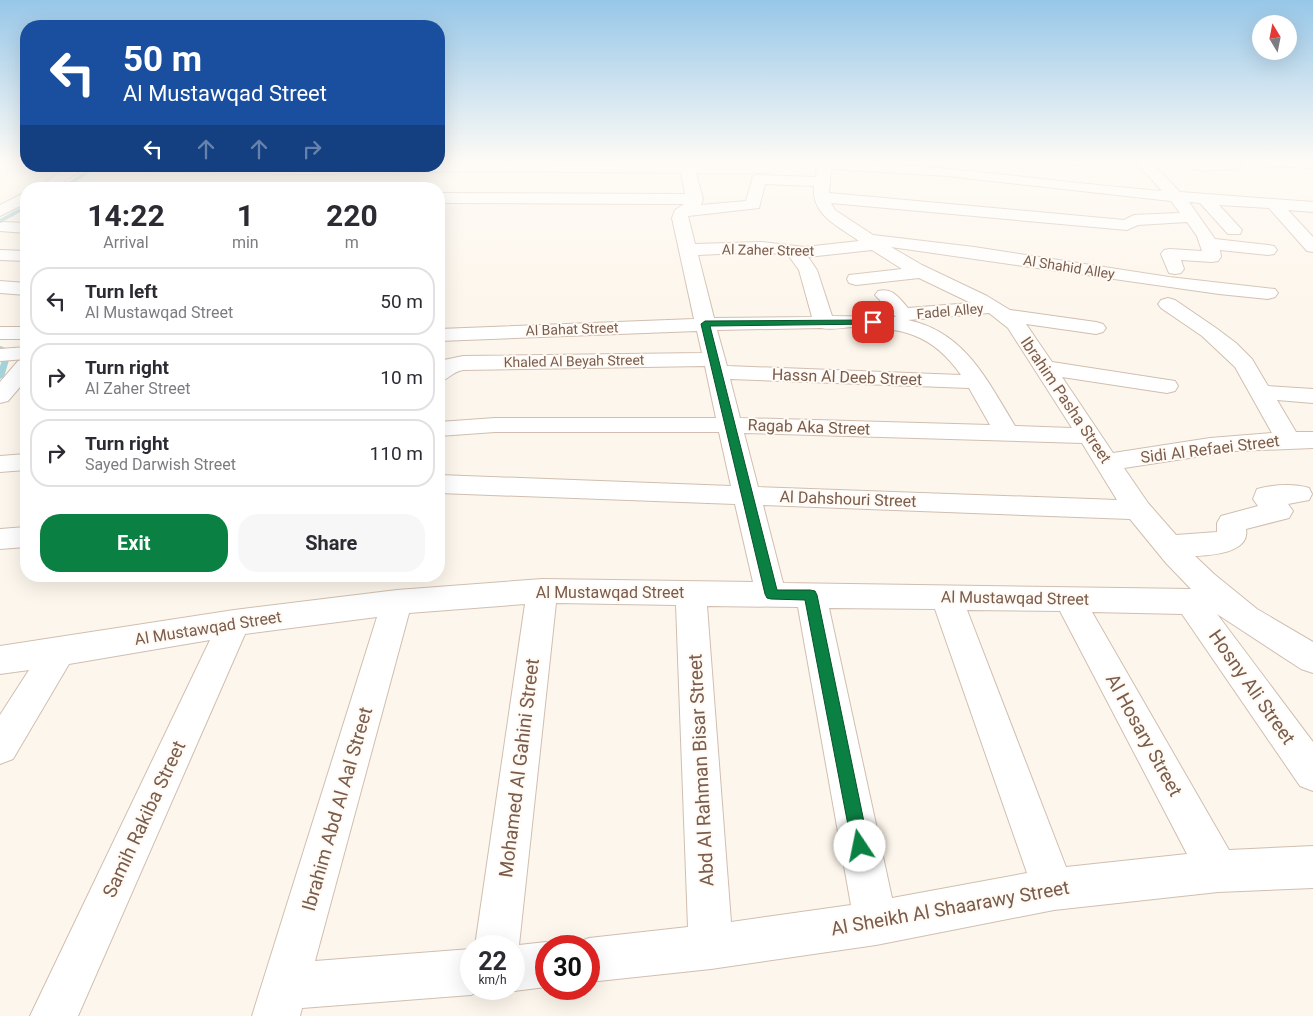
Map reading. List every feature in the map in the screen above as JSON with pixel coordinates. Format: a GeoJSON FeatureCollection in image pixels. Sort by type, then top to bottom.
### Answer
{"type":"FeatureCollection","features":[{"type":"Feature","properties":{"kind":"street"},"geometry":{"type":"LineString","coordinates":[[1,222],[14,209]]}},
{"type":"Feature","properties":{"kind":"street"},"geometry":{"type":"LineString","coordinates":[[687,209],[680,218],[771,594]]}},
{"type":"Feature","properties":{"kind":"street","name":"Ibrahim Pasha Street"},"geometry":{"type":"LineString","coordinates":[[826,209],[829,213],[921,272],[967,292],[999,311],[1016,324],[1138,510],[1169,546],[1225,602],[1246,618],[1310,655]]}},
{"type":"Feature","properties":{"kind":"street"},"geometry":{"type":"LineString","coordinates":[[1030,209],[1127,225],[1134,220],[1191,217]]}},
{"type":"Feature","properties":{"kind":"street"},"geometry":{"type":"LineString","coordinates":[[1175,269],[1170,254],[1213,256],[1210,244],[1186,209]]}},
{"type":"Feature","properties":{"kind":"street"},"geometry":{"type":"LineString","coordinates":[[1215,209],[1234,230]]}},
{"type":"Feature","properties":{"kind":"street"},"geometry":{"type":"LineString","coordinates":[[1279,209],[1313,248]]}},
{"type":"Feature","properties":{"kind":"street"},"geometry":{"type":"LineString","coordinates":[[1,222],[20,217]]}},
{"type":"Feature","properties":{"kind":"street"},"geometry":{"type":"LineString","coordinates":[[1,222],[20,227]]}},
{"type":"Feature","properties":{"kind":"street","name":"Al Zaher Street"},"geometry":{"type":"LineString","coordinates":[[688,250],[761,247],[808,252],[874,242]]}},
{"type":"Feature","properties":{"kind":"street","name":"Al Shahid Alley"},"geometry":{"type":"LineString","coordinates":[[874,242],[981,252],[1192,286],[1268,293]]}},
{"type":"Feature","properties":{"kind":"street"},"geometry":{"type":"LineString","coordinates":[[1210,244],[1268,250]]}},
{"type":"Feature","properties":{"kind":"street"},"geometry":{"type":"LineString","coordinates":[[794,251],[808,270],[824,323]]}},
{"type":"Feature","properties":{"kind":"street"},"geometry":{"type":"LineString","coordinates":[[0,255],[20,256]]}},
{"type":"Feature","properties":{"kind":"street"},"geometry":{"type":"LineString","coordinates":[[856,279],[921,272]]}},
{"type":"Feature","properties":{"kind":"street"},"geometry":{"type":"LineString","coordinates":[[0,288],[20,289]]}},
{"type":"Feature","properties":{"kind":"street","name":"Fadel Alley"},"geometry":{"type":"LineString","coordinates":[[885,296],[906,314],[999,311]]}},
{"type":"Feature","properties":{"kind":"street"},"geometry":{"type":"LineString","coordinates":[[1168,304],[1228,348],[1244,364],[1288,440]]}},
{"type":"Feature","properties":{"kind":"street"},"geometry":{"type":"LineString","coordinates":[[999,311],[1096,328]]}},
{"type":"Feature","properties":{"kind":"street","name":"Al Bahat Street"},"geometry":{"type":"LineString","coordinates":[[445,335],[705,324],[892,323],[928,333],[942,341],[977,382],[1006,434]]}},
{"type":"Feature","properties":{"kind":"street"},"geometry":{"type":"LineString","coordinates":[[0,333],[20,334]]}},
{"type":"Feature","properties":{"kind":"street"},"geometry":{"type":"LineString","coordinates":[[0,355],[20,353]]}},
{"type":"Feature","properties":{"kind":"street","name":"Khaled Al Beyah Street"},"geometry":{"type":"LineString","coordinates":[[445,368],[457,364],[716,366]]}},
{"type":"Feature","properties":{"kind":"street","name":"Hassn Al Deeb Street"},"geometry":{"type":"LineString","coordinates":[[716,366],[977,382]]}},
{"type":"Feature","properties":{"kind":"street"},"geometry":{"type":"LineString","coordinates":[[1043,367],[1167,386]]}},
{"type":"Feature","properties":{"kind":"street"},"geometry":{"type":"LineString","coordinates":[[0,396],[20,373]]}},
{"type":"Feature","properties":{"kind":"street"},"geometry":{"type":"LineString","coordinates":[[1260,392],[1313,396]]}},
{"type":"Feature","properties":{"kind":"street","name":"Ragab Aka Street"},"geometry":{"type":"LineString","coordinates":[[445,429],[495,425],[730,425],[1090,436]]}},
{"type":"Feature","properties":{"kind":"street","name":"Sidi Al Refaei Street"},"geometry":{"type":"LineString","coordinates":[[1108,462],[1162,452],[1288,440],[1313,440]]}},
{"type":"Feature","properties":{"kind":"street"},"geometry":{"type":"LineString","coordinates":[[0,464],[20,462]]}},
{"type":"Feature","properties":{"kind":"street","name":"Al Dahshouri Street"},"geometry":{"type":"LineString","coordinates":[[445,484],[1138,510]]}},
{"type":"Feature","properties":{"kind":"street"},"geometry":{"type":"LineString","coordinates":[[1169,546],[1221,542],[1229,539],[1233,536],[1230,523],[1278,511],[1267,499],[1268,496],[1299,494]]}},
{"type":"Feature","properties":{"kind":"street"},"geometry":{"type":"LineString","coordinates":[[0,540],[20,538]]}},
{"type":"Feature","properties":{"kind":"street","name":"Al Mustawqad Street"},"geometry":{"type":"LineString","coordinates":[[0,660],[234,623],[397,602],[542,591],[1225,602]]}},
{"type":"Feature","properties":{"kind":"street","name":"Mohamed Al Gahini Street"},"geometry":{"type":"LineString","coordinates":[[498,935],[542,591]]}},
{"type":"Feature","properties":{"kind":"street","name":"Abd Al Rahman Bisar Street"},"geometry":{"type":"LineString","coordinates":[[691,592],[711,947]]}},
{"type":"Feature","properties":{"kind":"street"},"geometry":{"type":"LineString","coordinates":[[810,595],[876,923]]}},
{"type":"Feature","properties":{"kind":"street"},"geometry":{"type":"LineString","coordinates":[[946,597],[1054,889]]}},
{"type":"Feature","properties":{"kind":"street","name":"Al Hosary Street"},"geometry":{"type":"LineString","coordinates":[[1069,599],[1218,871]]}},
{"type":"Feature","properties":{"kind":"street","name":"Hosny Ali Street"},"geometry":{"type":"LineString","coordinates":[[1190,601],[1313,773]]}},
{"type":"Feature","properties":{"kind":"street","name":"Ibrahim Abd Al Aal Street"},"geometry":{"type":"LineString","coordinates":[[280,1001],[397,602]]}},
{"type":"Feature","properties":{"kind":"street","name":"Samih Rakiba Street"},"geometry":{"type":"LineString","coordinates":[[54,1016],[234,623]]}},
{"type":"Feature","properties":{"kind":"street"},"geometry":{"type":"LineString","coordinates":[[0,747],[59,652]]}},
{"type":"Feature","properties":{"kind":"street","name":"Al Sheikh Al Shaarawy Street"},"geometry":{"type":"LineString","coordinates":[[600,959],[711,947],[876,923],[1054,889],[1218,871],[1313,867]]}},
{"type":"Feature","properties":{"kind":"street"},"geometry":{"type":"LineString","coordinates":[[280,1001],[460,974]]}},
{"type":"Feature","properties":{"kind":"waterway"},"geometry":{"type":"LineString","coordinates":[[0,221],[20,210]]}},
{"type":"Feature","properties":{"kind":"waterway"},"geometry":{"type":"LineString","coordinates":[[0,348],[9,350],[0,377]]}},
{"type":"Feature","properties":{"kind":"route"},"geometry":{"type":"LineString","coordinates":[[860,846],[810,595],[771,594],[705,324],[873,322]]}}]}
